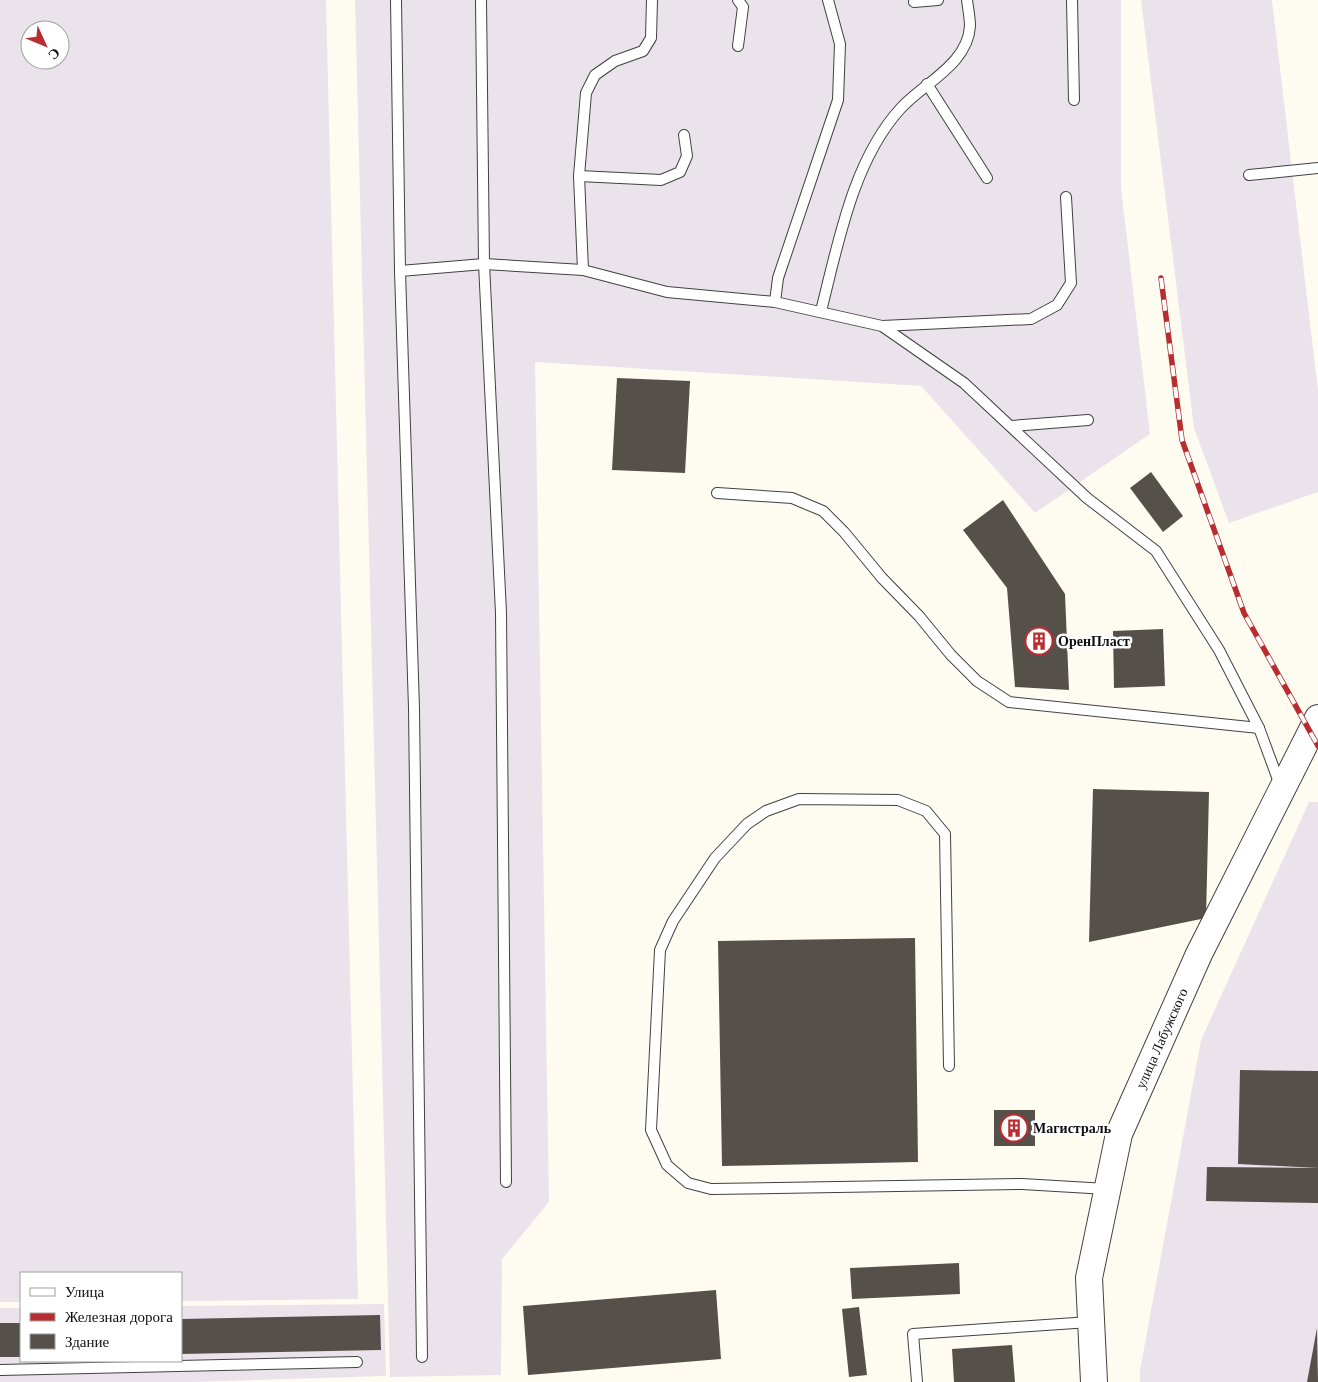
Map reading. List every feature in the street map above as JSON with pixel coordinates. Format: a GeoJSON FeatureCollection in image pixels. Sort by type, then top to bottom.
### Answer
{"type":"FeatureCollection","features":[{"type":"Feature","properties":{"kind":"street","name":"улица Лабужского"},"geometry":{"type":"LineString","coordinates":[[1094,1382],[1089,1278],[1119,1134],[1199,954],[1318,718]]}},
{"type":"Feature","properties":{"kind":"lane"},"geometry":{"type":"LineString","coordinates":[[396,0],[400,271],[414,708],[422,1358]]}},
{"type":"Feature","properties":{"kind":"lane"},"geometry":{"type":"LineString","coordinates":[[481,0],[484,264],[501,613],[506,1182]]}},
{"type":"Feature","properties":{"kind":"lane"},"geometry":{"type":"LineString","coordinates":[[583,270],[579,176],[586,92],[595,76],[615,61],[643,51],[651,38],[652,0]]}},
{"type":"Feature","properties":{"kind":"lane"},"geometry":{"type":"LineString","coordinates":[[738,0],[743,7],[738,46]]}},
{"type":"Feature","properties":{"kind":"lane"},"geometry":{"type":"LineString","coordinates":[[775,302],[778,278],[838,100],[840,44],[828,0]]}},
{"type":"Feature","properties":{"kind":"lane"},"geometry":{"type":"LineString","coordinates":[[914,2],[938,0]]}},
{"type":"Feature","properties":{"kind":"lane"},"geometry":{"type":"LineString","coordinates":[[821,311],[847,212],[875,144],[900,108],[962,53],[970,27],[967,0]]}},
{"type":"Feature","properties":{"kind":"lane"},"geometry":{"type":"LineString","coordinates":[[1072,0],[1074,100]]}},
{"type":"Feature","properties":{"kind":"lane"},"geometry":{"type":"LineString","coordinates":[[926,84],[987,178]]}},
{"type":"Feature","properties":{"kind":"lane"},"geometry":{"type":"LineString","coordinates":[[579,176],[661,180],[680,172],[687,156],[684,135]]}},
{"type":"Feature","properties":{"kind":"lane"},"geometry":{"type":"LineString","coordinates":[[1249,175],[1318,168]]}},
{"type":"Feature","properties":{"kind":"lane"},"geometry":{"type":"LineString","coordinates":[[400,271],[484,264],[583,270],[667,292],[775,302],[882,326],[1031,319],[1058,305],[1071,283],[1066,197]]}},
{"type":"Feature","properties":{"kind":"lane"},"geometry":{"type":"LineString","coordinates":[[882,326],[964,383],[1087,498],[1156,551],[1219,650],[1259,728],[1282,790]]}},
{"type":"Feature","properties":{"kind":"lane"},"geometry":{"type":"LineString","coordinates":[[1011,426],[1088,420]]}},
{"type":"Feature","properties":{"kind":"lane"},"geometry":{"type":"LineString","coordinates":[[717,493],[792,498],[823,511],[977,681],[1009,702],[1259,728]]}},
{"type":"Feature","properties":{"kind":"lane"},"geometry":{"type":"LineString","coordinates":[[949,1066],[945,834],[926,812],[898,800],[800,799],[766,811],[747,824],[715,858],[673,921],[660,950],[651,1130],[667,1165],[688,1183],[711,1189],[1022,1184],[1108,1190]]}},
{"type":"Feature","properties":{"kind":"lane"},"geometry":{"type":"LineString","coordinates":[[917,1382],[914,1334],[1091,1322]]}},
{"type":"Feature","properties":{"kind":"lane"},"geometry":{"type":"LineString","coordinates":[[0,1370],[357,1362]]}},
{"type":"Feature","properties":{"kind":"shaded area"},"geometry":{"type":"Polygon","coordinates":[[[0,0],[326,0],[358,1299],[182,1301],[182,1272],[20,1272],[20,1302],[0,1302],[0,0]]]}},
{"type":"Feature","properties":{"kind":"shaded area"},"geometry":{"type":"Polygon","coordinates":[[[355,0],[1121,0],[1121,188],[1150,434],[1035,513],[921,386],[535,362],[549,1202],[502,1259],[501,1375],[390,1377],[355,0]]]}},
{"type":"Feature","properties":{"kind":"shaded area"},"geometry":{"type":"Polygon","coordinates":[[[1141,0],[1272,0],[1318,391],[1318,492],[1229,523],[1194,428],[1141,0]]]}},
{"type":"Feature","properties":{"kind":"shaded area"},"geometry":{"type":"Polygon","coordinates":[[[1309,802],[1318,802],[1318,1382],[1140,1382],[1140,1370],[1201,1040],[1309,802]]]}},
{"type":"Feature","properties":{"kind":"shaded area"},"geometry":{"type":"Polygon","coordinates":[[[384,1304],[386,1376],[192,1382],[0,1382],[0,1308],[20,1308],[20,1362],[182,1362],[182,1306],[384,1304]]]}},
{"type":"Feature","properties":{"kind":"building"},"geometry":{"type":"Polygon","coordinates":[[[617,378],[690,381],[685,473],[612,470],[617,378]]]}},
{"type":"Feature","properties":{"kind":"building"},"geometry":{"type":"Polygon","coordinates":[[[1151,472],[1183,516],[1163,532],[1130,488],[1151,472]]]}},
{"type":"Feature","properties":{"kind":"building","name":"ОренПласт"},"geometry":{"type":"Polygon","coordinates":[[[1003,500],[1065,594],[1069,690],[1015,687],[1007,588],[963,530],[1003,500]]]}},
{"type":"Feature","properties":{"kind":"building"},"geometry":{"type":"Polygon","coordinates":[[[1163,629],[1165,686],[1114,688],[1113,631],[1163,629]]]}},
{"type":"Feature","properties":{"kind":"building"},"geometry":{"type":"Polygon","coordinates":[[[1093,789],[1209,792],[1206,918],[1089,942],[1093,789]]]}},
{"type":"Feature","properties":{"kind":"building"},"geometry":{"type":"Polygon","coordinates":[[[915,938],[918,1162],[722,1166],[718,941],[915,938]]]}},
{"type":"Feature","properties":{"kind":"building"},"geometry":{"type":"Polygon","coordinates":[[[1240,1070],[1318,1071],[1318,1168],[1238,1164],[1240,1070]]]}},
{"type":"Feature","properties":{"kind":"building","name":"Магистраль"},"geometry":{"type":"Polygon","coordinates":[[[994,1110],[1035,1110],[1035,1146],[994,1146],[994,1110]]]}},
{"type":"Feature","properties":{"kind":"building"},"geometry":{"type":"Polygon","coordinates":[[[1207,1167],[1318,1168],[1318,1203],[1206,1201],[1207,1167]]]}},
{"type":"Feature","properties":{"kind":"building"},"geometry":{"type":"Polygon","coordinates":[[[959,1263],[960,1294],[852,1299],[850,1268],[959,1263]]]}},
{"type":"Feature","properties":{"kind":"building"},"geometry":{"type":"Polygon","coordinates":[[[716,1290],[721,1359],[528,1375],[523,1306],[716,1290]]]}},
{"type":"Feature","properties":{"kind":"building"},"geometry":{"type":"Polygon","coordinates":[[[859,1307],[867,1375],[849,1377],[842,1309],[859,1307]]]}},
{"type":"Feature","properties":{"kind":"building"},"geometry":{"type":"Polygon","coordinates":[[[380,1315],[381,1350],[182,1354],[182,1319],[380,1315]]]}},
{"type":"Feature","properties":{"kind":"building"},"geometry":{"type":"Polygon","coordinates":[[[0,1323],[20,1323],[20,1357],[0,1357],[0,1323]]]}},
{"type":"Feature","properties":{"kind":"building"},"geometry":{"type":"Polygon","coordinates":[[[1317,1328],[1318,1382],[1307,1382],[1317,1328]]]}},
{"type":"Feature","properties":{"kind":"building"},"geometry":{"type":"Polygon","coordinates":[[[1012,1345],[1015,1382],[954,1382],[952,1349],[1012,1345]]]}},
{"type":"Feature","properties":{"kind":"railway"},"geometry":{"type":"LineString","coordinates":[[1161,278],[1182,440],[1244,613],[1318,746]]}},
{"type":"Feature","properties":{"kind":"place","name":"ОренПласт"},"geometry":{"type":"Point","coordinates":[1039,641]}},
{"type":"Feature","properties":{"kind":"place","name":"Магистраль"},"geometry":{"type":"Point","coordinates":[1014,1128]}}]}
